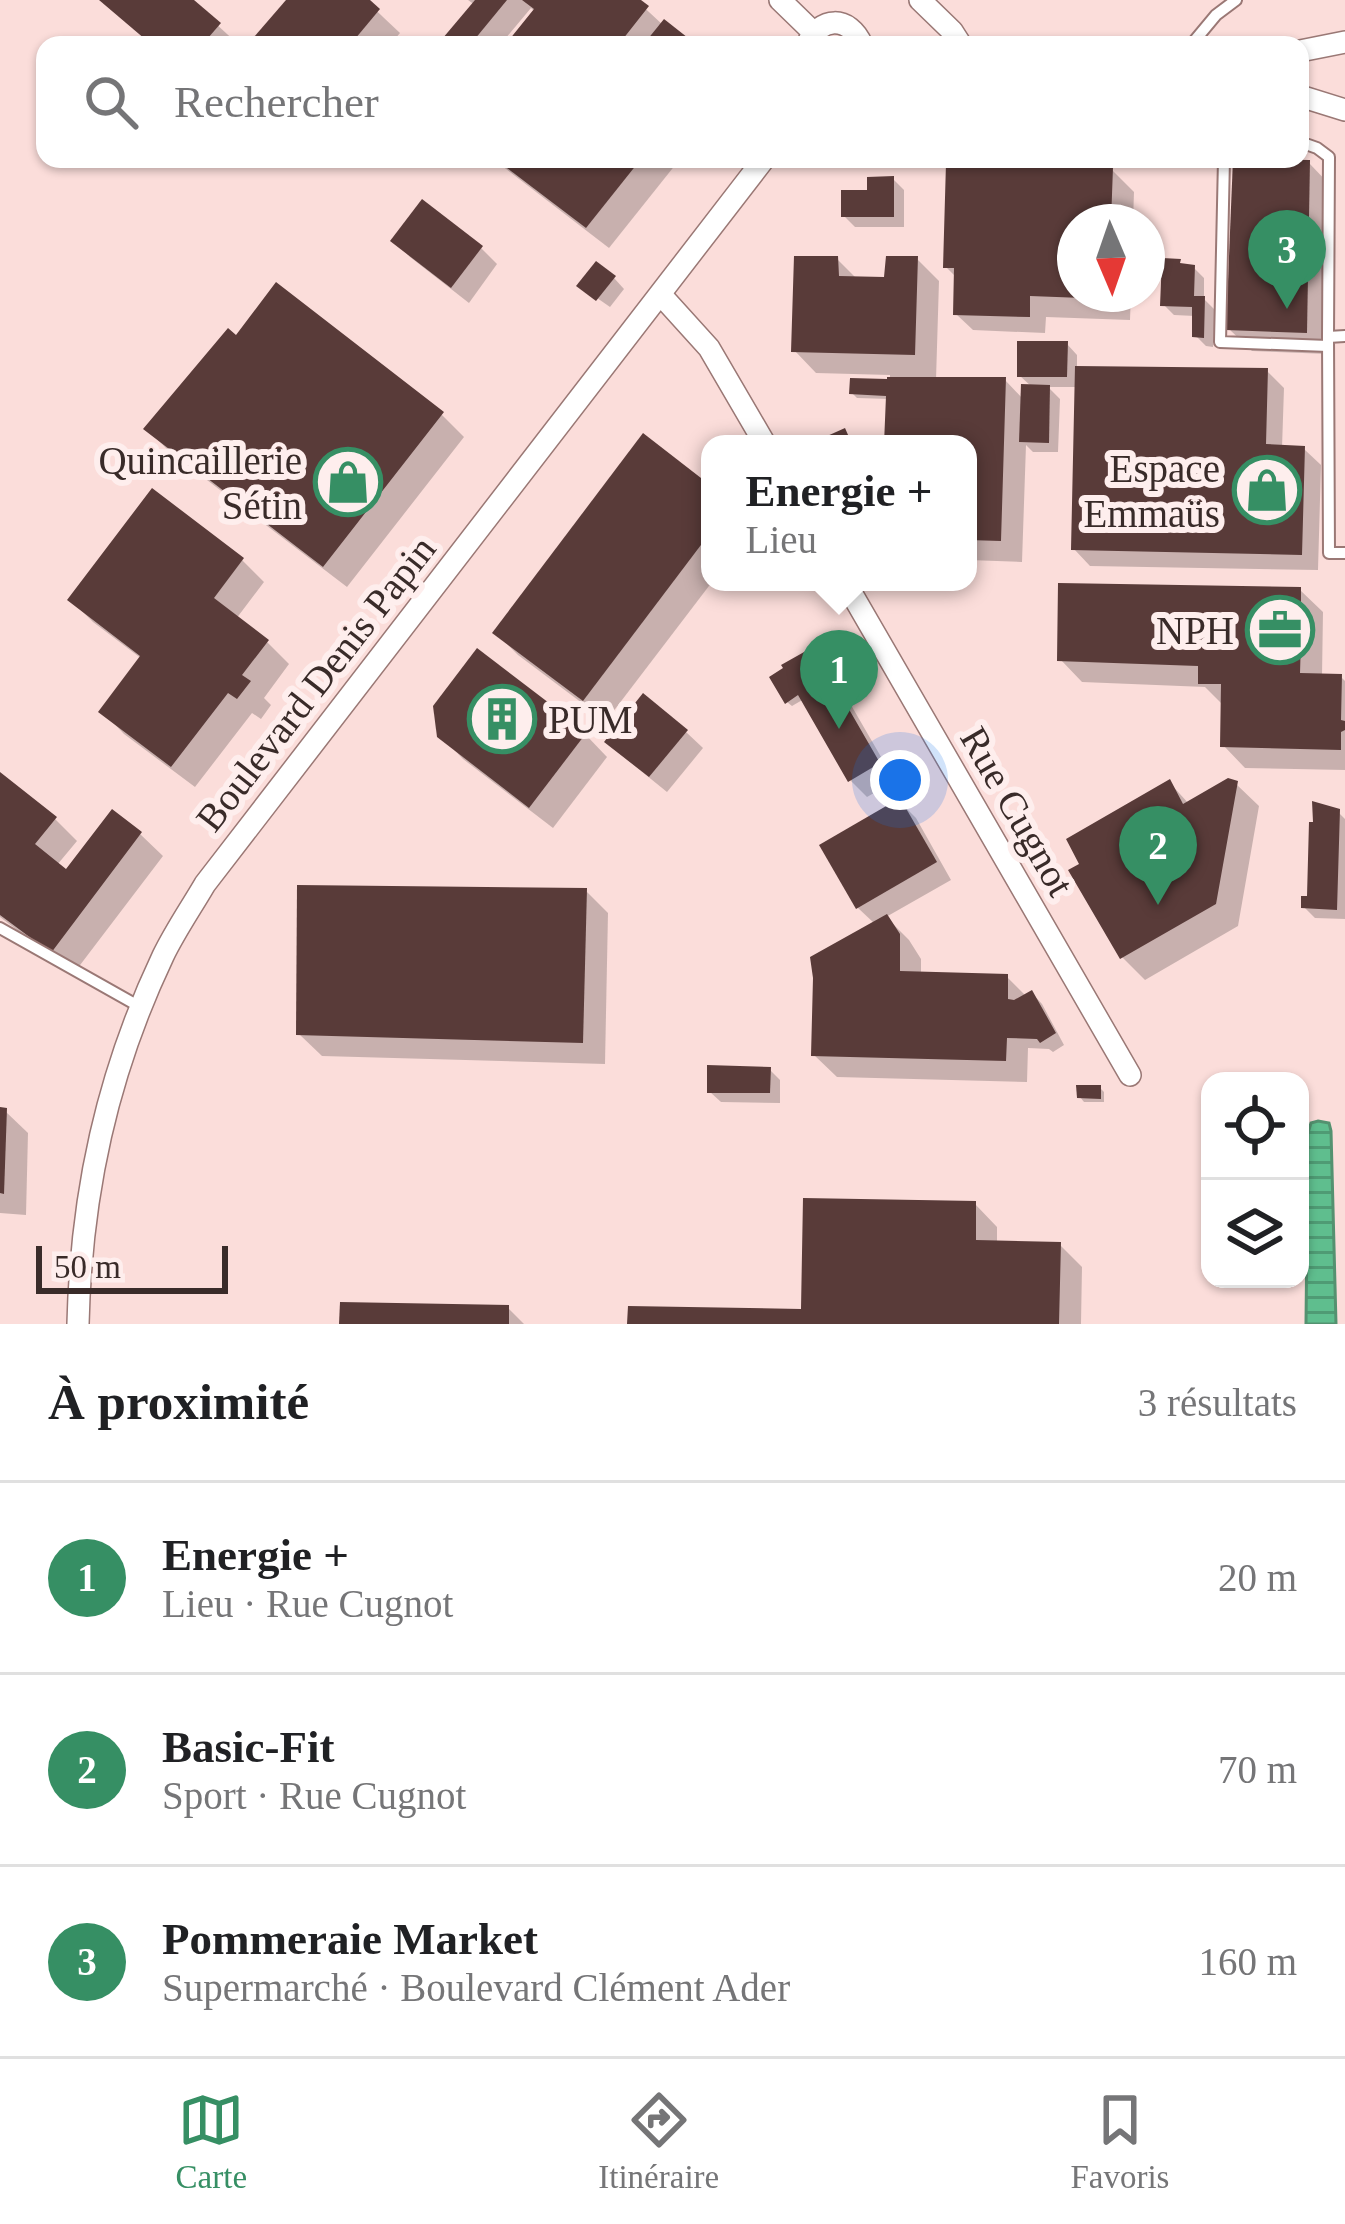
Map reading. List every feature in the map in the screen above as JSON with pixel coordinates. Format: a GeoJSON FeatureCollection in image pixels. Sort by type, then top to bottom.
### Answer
{"type":"FeatureCollection","features":[{"type":"Feature","properties":{"kind":"street"},"geometry":{"type":"LineString","coordinates":[[780,0],[808,36]]}},
{"type":"Feature","properties":{"kind":"street"},"geometry":{"type":"LineString","coordinates":[[923,1],[955,36]]}},
{"type":"Feature","properties":{"kind":"street"},"geometry":{"type":"LineString","coordinates":[[813,36],[821,26],[840,23],[858,36]]}},
{"type":"Feature","properties":{"kind":"street"},"geometry":{"type":"LineString","coordinates":[[1309,49],[1345,43]]}},
{"type":"Feature","properties":{"kind":"street"},"geometry":{"type":"LineString","coordinates":[[1309,98],[1345,110]]}},
{"type":"Feature","properties":{"kind":"street","name":"Boulevard Denis Papin"},"geometry":{"type":"LineString","coordinates":[[78,1324],[87,1202],[105,1110],[130,1032],[164,954],[205,884],[757,168]]}},
{"type":"Feature","properties":{"kind":"street"},"geometry":{"type":"LineString","coordinates":[[661,295],[709,348],[760,435]]}},
{"type":"Feature","properties":{"kind":"street","name":"Rue Cugnot"},"geometry":{"type":"LineString","coordinates":[[850,591],[1130,1076]]}},
{"type":"Feature","properties":{"kind":"lane"},"geometry":{"type":"LineString","coordinates":[[1198,36],[1236,0]]}},
{"type":"Feature","properties":{"kind":"lane"},"geometry":{"type":"LineString","coordinates":[[1309,145],[1329,157],[1330,553],[1345,553]]}},
{"type":"Feature","properties":{"kind":"lane"},"geometry":{"type":"LineString","coordinates":[[1224,168],[1220,342],[1328,342],[1345,337]]}},
{"type":"Feature","properties":{"kind":"lane"},"geometry":{"type":"LineString","coordinates":[[0,928],[142,1008]]}},
{"type":"Feature","properties":{"kind":"shaded area"},"geometry":{"type":"Polygon","coordinates":[[[1311,1123],[1329,1123],[1331,1131],[1336,1324],[1306,1324],[1311,1123]]]}},
{"type":"Feature","properties":{"kind":"building"},"geometry":{"type":"Polygon","coordinates":[[[99,0],[194,0],[221,23],[210,36],[141,36],[99,0]]]}},
{"type":"Feature","properties":{"kind":"building"},"geometry":{"type":"Polygon","coordinates":[[[286,0],[370,0],[380,9],[358,36],[255,36],[286,0]]]}},
{"type":"Feature","properties":{"kind":"building"},"geometry":{"type":"Polygon","coordinates":[[[475,0],[507,0],[477,36],[445,36],[475,0]]]}},
{"type":"Feature","properties":{"kind":"building"},"geometry":{"type":"Polygon","coordinates":[[[522,0],[641,0],[649,6],[625,36],[512,36],[534,9],[522,0]]]}},
{"type":"Feature","properties":{"kind":"building"},"geometry":{"type":"Polygon","coordinates":[[[664,19],[686,36],[650,36],[664,19]]]}},
{"type":"Feature","properties":{"kind":"building"},"geometry":{"type":"Polygon","coordinates":[[[1310,160],[1307,333],[1226,330],[1233,168],[1309,168],[1310,160]]]}},
{"type":"Feature","properties":{"kind":"building"},"geometry":{"type":"Polygon","coordinates":[[[507,168],[634,168],[586,228],[507,168]]]}},
{"type":"Feature","properties":{"kind":"building"},"geometry":{"type":"Polygon","coordinates":[[[946,168],[1113,168],[1112,204],[1057,204],[1057,297],[1030,296],[1030,317],[953,315],[954,268],[943,268],[946,168]]]}},
{"type":"Feature","properties":{"kind":"building"},"geometry":{"type":"Polygon","coordinates":[[[894,176],[894,217],[841,217],[841,190],[867,190],[867,177],[894,176]]]}},
{"type":"Feature","properties":{"kind":"building"},"geometry":{"type":"Polygon","coordinates":[[[422,199],[483,246],[451,288],[390,241],[422,199]]]}},
{"type":"Feature","properties":{"kind":"building"},"geometry":{"type":"Polygon","coordinates":[[[794,256],[838,256],[839,276],[884,277],[886,256],[918,256],[915,355],[791,352],[794,256]]]}},
{"type":"Feature","properties":{"kind":"building"},"geometry":{"type":"Polygon","coordinates":[[[1165,258],[1195,265],[1194,296],[1205,296],[1204,338],[1192,337],[1192,307],[1165,306],[1165,258]]]}},
{"type":"Feature","properties":{"kind":"building"},"geometry":{"type":"Polygon","coordinates":[[[596,261],[616,276],[596,301],[576,286],[596,261]]]}},
{"type":"Feature","properties":{"kind":"building"},"geometry":{"type":"Polygon","coordinates":[[[276,282],[444,412],[323,567],[143,429],[228,328],[236,335],[276,282]]]}},
{"type":"Feature","properties":{"kind":"building"},"geometry":{"type":"Polygon","coordinates":[[[1017,341],[1068,341],[1067,377],[1017,377],[1017,341]]]}},
{"type":"Feature","properties":{"kind":"building"},"geometry":{"type":"Polygon","coordinates":[[[1075,366],[1268,368],[1266,444],[1305,446],[1302,555],[1071,550],[1075,366]]]}},
{"type":"Feature","properties":{"kind":"building"},"geometry":{"type":"Polygon","coordinates":[[[1006,377],[1001,541],[977,540],[977,435],[884,435],[886,396],[849,394],[850,378],[1006,377]]]}},
{"type":"Feature","properties":{"kind":"building"},"geometry":{"type":"Polygon","coordinates":[[[1021,384],[1050,385],[1049,443],[1019,442],[1021,384]]]}},
{"type":"Feature","properties":{"kind":"building"},"geometry":{"type":"Polygon","coordinates":[[[643,433],[701,478],[701,545],[583,701],[492,633],[643,433]]]}},
{"type":"Feature","properties":{"kind":"building"},"geometry":{"type":"Polygon","coordinates":[[[152,488],[244,558],[214,598],[269,640],[242,675],[251,681],[237,699],[228,693],[171,767],[98,712],[140,656],[67,600],[152,488]]]}},
{"type":"Feature","properties":{"kind":"building"},"geometry":{"type":"Polygon","coordinates":[[[1058,583],[1301,587],[1305,636],[1300,673],[1342,674],[1345,730],[1341,750],[1220,747],[1221,684],[1198,684],[1198,666],[1057,661],[1058,583]]]}},
{"type":"Feature","properties":{"kind":"building"},"geometry":{"type":"Polygon","coordinates":[[[813,647],[880,763],[848,782],[798,695],[785,704],[769,677],[813,647]]]}},
{"type":"Feature","properties":{"kind":"building","name":"PUM"},"geometry":{"type":"Polygon","coordinates":[[[477,648],[587,732],[529,808],[437,737],[433,706],[477,648]]]}},
{"type":"Feature","properties":{"kind":"building"},"geometry":{"type":"Polygon","coordinates":[[[643,693],[688,730],[649,777],[604,742],[643,693]]]}},
{"type":"Feature","properties":{"kind":"building"},"geometry":{"type":"Polygon","coordinates":[[[0,772],[57,817],[35,844],[66,869],[112,809],[142,832],[51,953],[0,915],[0,772]]]}},
{"type":"Feature","properties":{"kind":"building"},"geometry":{"type":"Polygon","coordinates":[[[1228,778],[1238,781],[1216,904],[1120,959],[1068,870],[1079,864],[1066,839],[1170,779],[1183,804],[1228,778]]]}},
{"type":"Feature","properties":{"kind":"building"},"geometry":{"type":"Polygon","coordinates":[[[900,798],[937,862],[856,909],[819,845],[900,798]]]}},
{"type":"Feature","properties":{"kind":"building"},"geometry":{"type":"Polygon","coordinates":[[[1312,801],[1340,809],[1337,910],[1301,908],[1301,896],[1307,896],[1312,801]]]}},
{"type":"Feature","properties":{"kind":"building"},"geometry":{"type":"Polygon","coordinates":[[[297,885],[587,888],[583,1043],[296,1035],[297,885]]]}},
{"type":"Feature","properties":{"kind":"building"},"geometry":{"type":"Polygon","coordinates":[[[887,914],[900,934],[900,971],[1008,974],[1008,999],[1032,990],[1056,1033],[1040,1043],[1007,1038],[1006,1061],[811,1056],[810,957],[887,914]]]}},
{"type":"Feature","properties":{"kind":"building"},"geometry":{"type":"Polygon","coordinates":[[[707,1065],[771,1067],[770,1093],[707,1093],[707,1065]]]}},
{"type":"Feature","properties":{"kind":"building"},"geometry":{"type":"Polygon","coordinates":[[[1076,1085],[1101,1085],[1101,1099],[1077,1098],[1076,1085]]]}},
{"type":"Feature","properties":{"kind":"building"},"geometry":{"type":"Polygon","coordinates":[[[0,1107],[7,1108],[4,1194],[0,1193],[0,1107]]]}},
{"type":"Feature","properties":{"kind":"building"},"geometry":{"type":"Polygon","coordinates":[[[803,1198],[976,1201],[976,1240],[1061,1242],[1059,1324],[627,1324],[628,1306],[801,1309],[803,1198]]]}},
{"type":"Feature","properties":{"kind":"building"},"geometry":{"type":"Polygon","coordinates":[[[340,1302],[509,1305],[509,1324],[339,1324],[340,1302]]]}},
{"type":"Feature","properties":{"kind":"place","name":"Pommeraie Market"},"geometry":{"type":"Point","coordinates":[1287,309]}},
{"type":"Feature","properties":{"kind":"place","name":"Quincaillerie Sétin"},"geometry":{"type":"Point","coordinates":[348,482]}},
{"type":"Feature","properties":{"kind":"place","name":"Espace Emmaüs"},"geometry":{"type":"Point","coordinates":[1267,490]}},
{"type":"Feature","properties":{"kind":"place","name":"NPH"},"geometry":{"type":"Point","coordinates":[1280,630]}},
{"type":"Feature","properties":{"kind":"place","name":"PUM"},"geometry":{"type":"Point","coordinates":[502,719]}},
{"type":"Feature","properties":{"kind":"place","name":"Energie +"},"geometry":{"type":"Point","coordinates":[839,729]}},
{"type":"Feature","properties":{"kind":"place","name":"Basic-Fit"},"geometry":{"type":"Point","coordinates":[1158,905]}}]}
